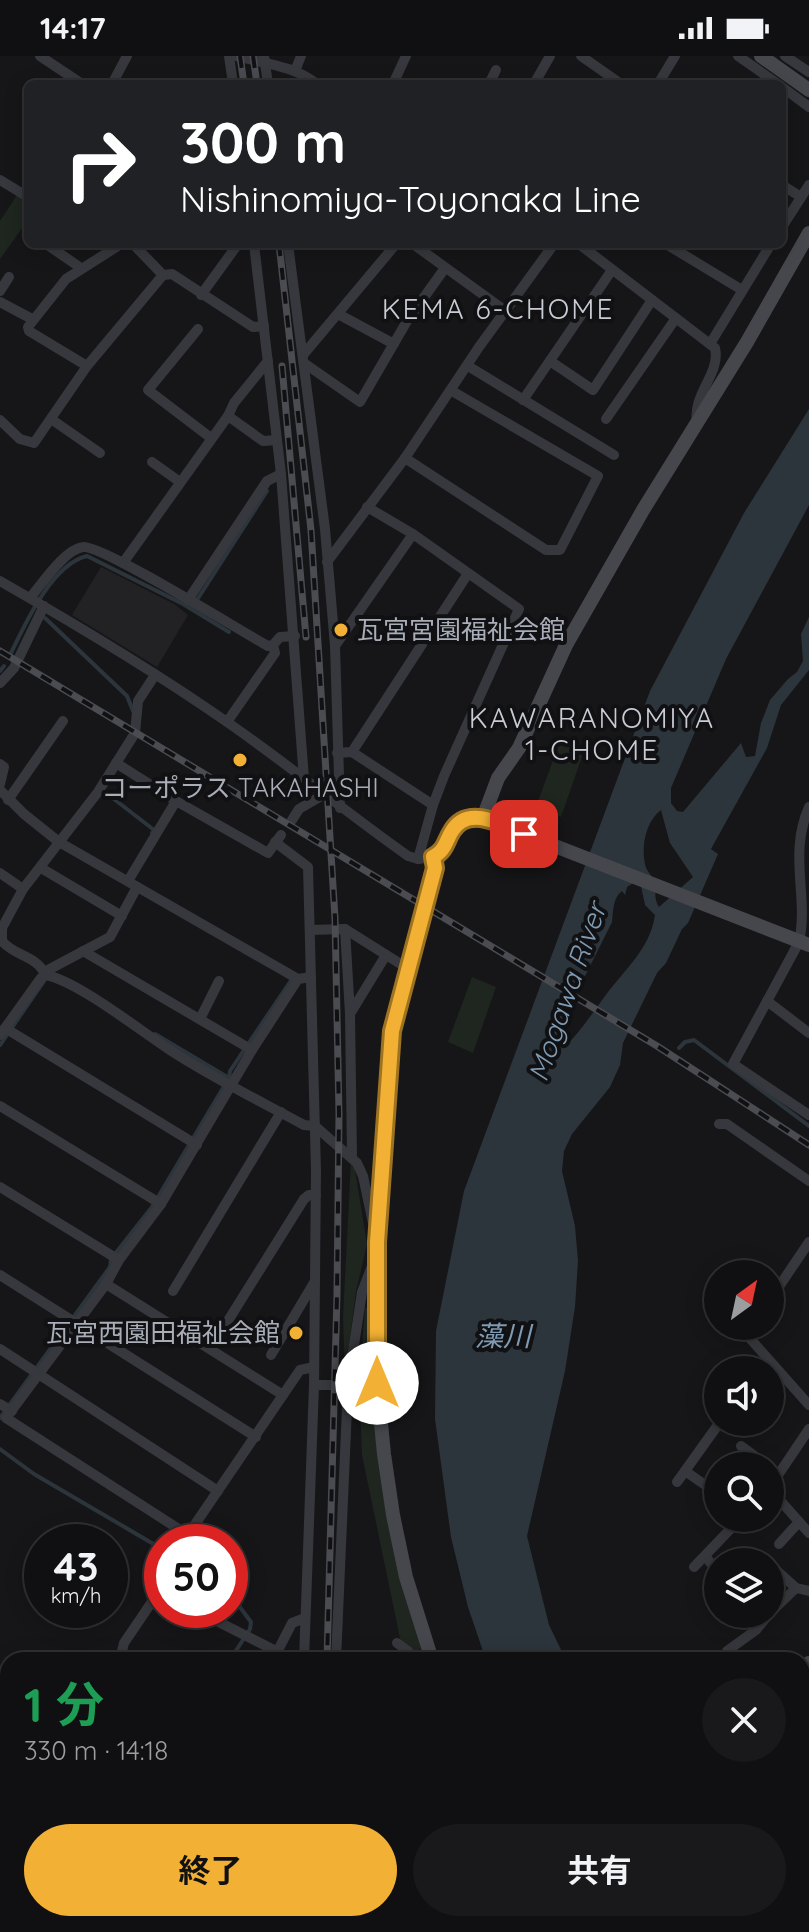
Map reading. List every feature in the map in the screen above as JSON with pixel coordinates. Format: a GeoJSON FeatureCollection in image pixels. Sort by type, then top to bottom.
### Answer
{"type":"FeatureCollection","features":[{"type":"Feature","properties":{"kind":"main road"},"geometry":{"type":"LineString","coordinates":[[761,56],[809,90]]}},
{"type":"Feature","properties":{"kind":"main road"},"geometry":{"type":"LineString","coordinates":[[489,820],[498,778],[519,748],[566,645],[809,233]]}},
{"type":"Feature","properties":{"kind":"main road"},"geometry":{"type":"LineString","coordinates":[[429,1652],[406,1577],[393,1515],[377,1383],[377,1247],[392,1031],[435,868],[426,858],[443,850],[457,825],[470,817],[489,820],[804,943]]}},
{"type":"Feature","properties":{"kind":"street"},"geometry":{"type":"LineString","coordinates":[[40,56],[76,80]]}},
{"type":"Feature","properties":{"kind":"street"},"geometry":{"type":"LineString","coordinates":[[114,80],[127,56]]}},
{"type":"Feature","properties":{"kind":"street"},"geometry":{"type":"LineString","coordinates":[[229,56],[232,80]]}},
{"type":"Feature","properties":{"kind":"street"},"geometry":{"type":"LineString","coordinates":[[236,56],[265,60],[310,80]]}},
{"type":"Feature","properties":{"kind":"street"},"geometry":{"type":"LineString","coordinates":[[295,71],[301,56]]}},
{"type":"Feature","properties":{"kind":"street"},"geometry":{"type":"LineString","coordinates":[[395,80],[406,56]]}},
{"type":"Feature","properties":{"kind":"street"},"geometry":{"type":"LineString","coordinates":[[536,80],[550,56]]}},
{"type":"Feature","properties":{"kind":"street"},"geometry":{"type":"LineString","coordinates":[[581,56],[615,80]]}},
{"type":"Feature","properties":{"kind":"street"},"geometry":{"type":"LineString","coordinates":[[660,80],[675,56]]}},
{"type":"Feature","properties":{"kind":"street"},"geometry":{"type":"LineString","coordinates":[[738,56],[772,80]]}},
{"type":"Feature","properties":{"kind":"street"},"geometry":{"type":"LineString","coordinates":[[785,56],[809,72]]}},
{"type":"Feature","properties":{"kind":"street"},"geometry":{"type":"LineString","coordinates":[[265,60],[268,80]]}},
{"type":"Feature","properties":{"kind":"street"},"geometry":{"type":"LineString","coordinates":[[491,80],[496,70]]}},
{"type":"Feature","properties":{"kind":"street"},"geometry":{"type":"LineString","coordinates":[[786,90],[809,107]]}},
{"type":"Feature","properties":{"kind":"street"},"geometry":{"type":"LineString","coordinates":[[0,180],[24,195]]}},
{"type":"Feature","properties":{"kind":"street"},"geometry":{"type":"LineString","coordinates":[[786,221],[809,185]]}},
{"type":"Feature","properties":{"kind":"street"},"geometry":{"type":"LineString","coordinates":[[786,188],[801,197]]}},
{"type":"Feature","properties":{"kind":"street"},"geometry":{"type":"LineString","coordinates":[[52,248],[81,268]]}},
{"type":"Feature","properties":{"kind":"street"},"geometry":{"type":"LineString","coordinates":[[87,366],[29,331],[28,327],[56,289],[81,268],[114,248]]}},
{"type":"Feature","properties":{"kind":"street"},"geometry":{"type":"LineString","coordinates":[[137,248],[163,275]]}},
{"type":"Feature","properties":{"kind":"street"},"geometry":{"type":"LineString","coordinates":[[201,295],[235,248]]}},
{"type":"Feature","properties":{"kind":"street"},"geometry":{"type":"LineString","coordinates":[[254,248],[281,474],[304,779]]}},
{"type":"Feature","properties":{"kind":"street"},"geometry":{"type":"LineString","coordinates":[[289,248],[335,646],[340,808]]}},
{"type":"Feature","properties":{"kind":"street"},"geometry":{"type":"LineString","coordinates":[[303,359],[393,248]]}},
{"type":"Feature","properties":{"kind":"street"},"geometry":{"type":"LineString","coordinates":[[418,248],[507,312]]}},
{"type":"Feature","properties":{"kind":"street"},"geometry":{"type":"LineString","coordinates":[[327,562],[405,458],[479,347],[551,248]]}},
{"type":"Feature","properties":{"kind":"street"},"geometry":{"type":"LineString","coordinates":[[584,248],[715,348],[717,358],[697,403],[698,423]]}},
{"type":"Feature","properties":{"kind":"street"},"geometry":{"type":"LineString","coordinates":[[673,248],[742,290]]}},
{"type":"Feature","properties":{"kind":"street"},"geometry":{"type":"LineString","coordinates":[[710,344],[768,248]]}},
{"type":"Feature","properties":{"kind":"street"},"geometry":{"type":"LineString","coordinates":[[303,359],[360,402],[407,321],[445,268]]}},
{"type":"Feature","properties":{"kind":"street"},"geometry":{"type":"LineString","coordinates":[[523,400],[612,270]]}},
{"type":"Feature","properties":{"kind":"street"},"geometry":{"type":"LineString","coordinates":[[0,420],[20,439],[34,443],[87,366],[163,275],[172,274],[253,327],[264,326]]}},
{"type":"Feature","properties":{"kind":"street"},"geometry":{"type":"LineString","coordinates":[[0,291],[9,277]]}},
{"type":"Feature","properties":{"kind":"street"},"geometry":{"type":"LineString","coordinates":[[550,361],[593,390],[652,300]]}},
{"type":"Feature","properties":{"kind":"street"},"geometry":{"type":"LineString","coordinates":[[0,302],[32,319]]}},
{"type":"Feature","properties":{"kind":"street"},"geometry":{"type":"LineString","coordinates":[[338,314],[394,344]]}},
{"type":"Feature","properties":{"kind":"street"},"geometry":{"type":"LineString","coordinates":[[606,419],[676,318]]}},
{"type":"Feature","properties":{"kind":"street"},"geometry":{"type":"LineString","coordinates":[[198,329],[148,390],[211,438]]}},
{"type":"Feature","properties":{"kind":"street"},"geometry":{"type":"LineString","coordinates":[[123,563],[228,416],[234,403],[268,361]]}},
{"type":"Feature","properties":{"kind":"street"},"geometry":{"type":"LineString","coordinates":[[468,366],[614,455]]}},
{"type":"Feature","properties":{"kind":"street"},"geometry":{"type":"LineString","coordinates":[[405,458],[546,550],[560,550],[598,476],[452,391]]}},
{"type":"Feature","properties":{"kind":"street"},"geometry":{"type":"LineString","coordinates":[[228,416],[263,441],[277,440]]}},
{"type":"Feature","properties":{"kind":"street"},"geometry":{"type":"LineString","coordinates":[[51,419],[100,453]]}},
{"type":"Feature","properties":{"kind":"street"},"geometry":{"type":"LineString","coordinates":[[152,462],[180,482]]}},
{"type":"Feature","properties":{"kind":"street"},"geometry":{"type":"LineString","coordinates":[[192,602],[267,481],[281,474]]}},
{"type":"Feature","properties":{"kind":"street"},"geometry":{"type":"LineString","coordinates":[[0,581],[227,722],[408,856],[426,858],[433,805],[519,609],[413,534],[367,507]]}},
{"type":"Feature","properties":{"kind":"street"},"geometry":{"type":"LineString","coordinates":[[335,646],[413,534]]}},
{"type":"Feature","properties":{"kind":"street"},"geometry":{"type":"LineString","coordinates":[[2,678],[17,662],[38,602],[64,558],[80,547],[95,549],[123,563],[268,646],[280,637],[295,636]]}},
{"type":"Feature","properties":{"kind":"street"},"geometry":{"type":"LineString","coordinates":[[352,752],[467,575]]}},
{"type":"Feature","properties":{"kind":"street"},"geometry":{"type":"LineString","coordinates":[[227,722],[275,653],[273,645]]}},
{"type":"Feature","properties":{"kind":"street"},"geometry":{"type":"LineString","coordinates":[[45,975],[41,966],[2,941],[2,928],[23,889],[135,733],[138,701],[155,675]]}},
{"type":"Feature","properties":{"kind":"street"},"geometry":{"type":"LineString","coordinates":[[8,800],[63,721]]}},
{"type":"Feature","properties":{"kind":"street"},"geometry":{"type":"LineString","coordinates":[[337,753],[352,752],[433,805]]}},
{"type":"Feature","properties":{"kind":"street"},"geometry":{"type":"LineString","coordinates":[[116,763],[268,853],[278,839],[308,865],[316,1195],[314,1385],[304,1652]]}},
{"type":"Feature","properties":{"kind":"street"},"geometry":{"type":"LineString","coordinates":[[0,764],[4,767],[0,784]]}},
{"type":"Feature","properties":{"kind":"street"},"geometry":{"type":"LineString","coordinates":[[0,790],[59,842],[298,979],[311,977]]}},
{"type":"Feature","properties":{"kind":"street"},"geometry":{"type":"LineString","coordinates":[[292,820],[299,809],[323,795]]}},
{"type":"Feature","properties":{"kind":"street"},"geometry":{"type":"LineString","coordinates":[[176,801],[132,884],[122,916],[110,937],[48,970],[2,1032],[197,1145]]}},
{"type":"Feature","properties":{"kind":"street"},"geometry":{"type":"LineString","coordinates":[[808,812],[799,844],[805,914],[804,943],[767,1001],[733,1064],[809,1115]]}},
{"type":"Feature","properties":{"kind":"street"},"geometry":{"type":"LineString","coordinates":[[41,868],[122,916]]}},
{"type":"Feature","properties":{"kind":"street"},"geometry":{"type":"LineString","coordinates":[[0,873],[23,889]]}},
{"type":"Feature","properties":{"kind":"street"},"geometry":{"type":"LineString","coordinates":[[310,930],[345,929],[407,968]]}},
{"type":"Feature","properties":{"kind":"street"},"geometry":{"type":"LineString","coordinates":[[345,929],[352,1157]]}},
{"type":"Feature","properties":{"kind":"street"},"geometry":{"type":"LineString","coordinates":[[83,951],[252,1050]]}},
{"type":"Feature","properties":{"kind":"street"},"geometry":{"type":"LineString","coordinates":[[350,1014],[386,955]]}},
{"type":"Feature","properties":{"kind":"street"},"geometry":{"type":"LineString","coordinates":[[45,975],[103,1005],[176,1054],[231,1085],[304,1125],[315,1126],[352,1157],[363,1176],[377,1247],[362,1292],[348,1385],[336,1652]]}},
{"type":"Feature","properties":{"kind":"street"},"geometry":{"type":"LineString","coordinates":[[162,1524],[6,1418],[161,1204],[298,979]]}},
{"type":"Feature","properties":{"kind":"street"},"geometry":{"type":"LineString","coordinates":[[200,1019],[219,981]]}},
{"type":"Feature","properties":{"kind":"street"},"geometry":{"type":"LineString","coordinates":[[767,1001],[809,1033]]}},
{"type":"Feature","properties":{"kind":"street"},"geometry":{"type":"LineString","coordinates":[[0,1106],[161,1204]]}},
{"type":"Feature","properties":{"kind":"street"},"geometry":{"type":"LineString","coordinates":[[173,1291],[281,1112]]}},
{"type":"Feature","properties":{"kind":"street"},"geometry":{"type":"LineString","coordinates":[[719,1124],[727,1124],[809,1181]]}},
{"type":"Feature","properties":{"kind":"street"},"geometry":{"type":"LineString","coordinates":[[1,1189],[119,1260]]}},
{"type":"Feature","properties":{"kind":"street"},"geometry":{"type":"LineString","coordinates":[[211,1348],[304,1199],[316,1195]]}},
{"type":"Feature","properties":{"kind":"street"},"geometry":{"type":"LineString","coordinates":[[784,1279],[809,1242]]}},
{"type":"Feature","properties":{"kind":"street"},"geometry":{"type":"LineString","coordinates":[[0,1275],[256,1437]]}},
{"type":"Feature","properties":{"kind":"street"},"geometry":{"type":"LineString","coordinates":[[271,1355],[315,1280]]}},
{"type":"Feature","properties":{"kind":"street"},"geometry":{"type":"LineString","coordinates":[[106,1284],[283,1395]]}},
{"type":"Feature","properties":{"kind":"street"},"geometry":{"type":"LineString","coordinates":[[757,1340],[809,1405]]}},
{"type":"Feature","properties":{"kind":"street"},"geometry":{"type":"LineString","coordinates":[[0,1349],[218,1491]]}},
{"type":"Feature","properties":{"kind":"street"},"geometry":{"type":"LineString","coordinates":[[196,1524],[300,1370],[314,1367]]}},
{"type":"Feature","properties":{"kind":"street"},"geometry":{"type":"LineString","coordinates":[[314,1385],[348,1385]]}},
{"type":"Feature","properties":{"kind":"street"},"geometry":{"type":"LineString","coordinates":[[0,1404],[12,1411]]}},
{"type":"Feature","properties":{"kind":"street"},"geometry":{"type":"LineString","coordinates":[[784,1456],[809,1429]]}},
{"type":"Feature","properties":{"kind":"street"},"geometry":{"type":"LineString","coordinates":[[677,1482],[710,1436]]}},
{"type":"Feature","properties":{"kind":"street"},"geometry":{"type":"LineString","coordinates":[[741,1446],[749,1452]]}},
{"type":"Feature","properties":{"kind":"street"},"geometry":{"type":"LineString","coordinates":[[685,1471],[704,1484]]}},
{"type":"Feature","properties":{"kind":"street"},"geometry":{"type":"LineString","coordinates":[[784,1504],[809,1533]]}},
{"type":"Feature","properties":{"kind":"street"},"geometry":{"type":"LineString","coordinates":[[779,1544],[799,1522]]}},
{"type":"Feature","properties":{"kind":"street"},"geometry":{"type":"LineString","coordinates":[[713,1548],[728,1532]]}},
{"type":"Feature","properties":{"kind":"street"},"geometry":{"type":"LineString","coordinates":[[694,1567],[704,1557]]}},
{"type":"Feature","properties":{"kind":"street"},"geometry":{"type":"LineString","coordinates":[[784,1577],[796,1588],[809,1591]]}},
{"type":"Feature","properties":{"kind":"street"},"geometry":{"type":"LineString","coordinates":[[784,1598],[796,1588]]}},
{"type":"Feature","properties":{"kind":"street"},"geometry":{"type":"LineString","coordinates":[[121,1652],[144,1614]]}},
{"type":"Feature","properties":{"kind":"street"},"geometry":{"type":"LineString","coordinates":[[277,1652],[292,1623],[305,1618]]}},
{"type":"Feature","properties":{"kind":"street"},"geometry":{"type":"LineString","coordinates":[[228,1628],[268,1652]]}},
{"type":"Feature","properties":{"kind":"street"},"geometry":{"type":"LineString","coordinates":[[727,1651],[757,1628]]}},
{"type":"Feature","properties":{"kind":"street"},"geometry":{"type":"LineString","coordinates":[[397,1643],[408,1652]]}},
{"type":"Feature","properties":{"kind":"shaded area"},"geometry":{"type":"Polygon","coordinates":[[[17,195],[24,199],[24,226],[0,259],[0,221],[17,195]]]}},
{"type":"Feature","properties":{"kind":"shaded area"},"geometry":{"type":"Polygon","coordinates":[[[101,567],[174,604],[188,615],[157,667],[72,615],[101,567]]]}},
{"type":"Feature","properties":{"kind":"shaded area"},"geometry":{"type":"Polygon","coordinates":[[[560,741],[584,751],[561,817],[536,807],[560,741]]]}},
{"type":"Feature","properties":{"kind":"shaded area"},"geometry":{"type":"Polygon","coordinates":[[[472,977],[496,987],[473,1053],[448,1042],[472,977]]]}},
{"type":"Feature","properties":{"kind":"shaded area"},"geometry":{"type":"Polygon","coordinates":[[[351,1162],[367,1244],[356,1292],[345,1375],[343,1317],[351,1162]]]}},
{"type":"Feature","properties":{"kind":"shaded area"},"geometry":{"type":"Polygon","coordinates":[[[369,1306],[370,1369],[386,1513],[421,1649],[413,1652],[401,1643],[362,1455],[359,1383],[365,1308],[369,1306]]]}},
{"type":"Feature","properties":{"kind":"water","name":"藻川"},"geometry":{"type":"Polygon","coordinates":[[[809,409],[809,505],[726,659],[671,788],[671,803],[677,811],[683,812],[741,743],[746,757],[755,756],[761,723],[770,700],[797,672],[803,661],[801,634],[809,617],[809,670],[781,705],[767,748],[711,849],[718,854],[688,923],[657,973],[623,1043],[620,1065],[610,1087],[572,1134],[564,1151],[562,1171],[575,1226],[578,1261],[575,1307],[565,1371],[527,1536],[549,1625],[562,1652],[483,1652],[468,1607],[451,1537],[435,1419],[436,1331],[464,1191],[650,691],[744,513],[809,409]],[[661,810],[648,827],[644,850],[659,907],[693,877],[670,843],[661,810]],[[635,882],[627,887],[625,895],[622,891],[617,897],[612,922],[564,1018],[566,1046],[636,958],[648,938],[655,915],[645,905],[641,886],[635,882]]]}},
{"type":"Feature","properties":{"kind":"waterway"},"geometry":{"type":"LineString","coordinates":[[195,603],[267,491]]}},
{"type":"Feature","properties":{"kind":"waterway"},"geometry":{"type":"LineString","coordinates":[[11,653],[51,583],[62,570],[87,556],[183,604],[229,632]]}},
{"type":"Feature","properties":{"kind":"waterway"},"geometry":{"type":"LineString","coordinates":[[45,618],[127,696],[133,711]]}},
{"type":"Feature","properties":{"kind":"waterway"},"geometry":{"type":"LineString","coordinates":[[0,671],[4,666]]}},
{"type":"Feature","properties":{"kind":"waterway"},"geometry":{"type":"LineString","coordinates":[[101,789],[154,830],[152,833]]}},
{"type":"Feature","properties":{"kind":"waterway"},"geometry":{"type":"LineString","coordinates":[[0,1045],[46,978]]}},
{"type":"Feature","properties":{"kind":"waterway"},"geometry":{"type":"LineString","coordinates":[[0,1418],[110,1267],[111,1259],[152,1207],[229,1078],[230,1071],[292,979]]}},
{"type":"Feature","properties":{"kind":"waterway"},"geometry":{"type":"LineString","coordinates":[[155,1034],[229,1078]]}},
{"type":"Feature","properties":{"kind":"waterway"},"geometry":{"type":"LineString","coordinates":[[679,1048],[685,1042],[694,1040],[809,1126]]}},
{"type":"Feature","properties":{"kind":"waterway"},"geometry":{"type":"LineString","coordinates":[[0,1449],[34,1474],[144,1538]]}},
{"type":"Feature","properties":{"kind":"waterway"},"geometry":{"type":"LineString","coordinates":[[235,1652],[250,1629],[248,1618]]}},
{"type":"Feature","properties":{"kind":"railway"},"geometry":{"type":"LineString","coordinates":[[240,56],[243,80]]}},
{"type":"Feature","properties":{"kind":"railway"},"geometry":{"type":"LineString","coordinates":[[253,56],[256,80]]}},
{"type":"Feature","properties":{"kind":"railway"},"geometry":{"type":"LineString","coordinates":[[279,248],[311,530],[335,918],[339,1114],[327,1652]]}},
{"type":"Feature","properties":{"kind":"railway"},"geometry":{"type":"LineString","coordinates":[[282,366],[306,637]]}},
{"type":"Feature","properties":{"kind":"railway"},"geometry":{"type":"LineString","coordinates":[[0,651],[657,1046],[809,1145]]}},
{"type":"Feature","properties":{"kind":"place","name":"瓦宮宮園福祉会館"},"geometry":{"type":"Point","coordinates":[341,630]}},
{"type":"Feature","properties":{"kind":"place","name":"コーポラス TAKAHASHI"},"geometry":{"type":"Point","coordinates":[240,760]}},
{"type":"Feature","properties":{"kind":"place","name":"瓦宮西園田福祉会館"},"geometry":{"type":"Point","coordinates":[296,1333]}},
{"type":"Feature","properties":{"kind":"district","name":"KEMA 6-CHOME"},"geometry":{"type":"Point","coordinates":[498,309]}},
{"type":"Feature","properties":{"kind":"district","name":"KAWARANOMIYA 1-CHOME"},"geometry":{"type":"Point","coordinates":[592,734]}},
{"type":"Feature","properties":{"kind":"route"},"geometry":{"type":"LineString","coordinates":[[377,1383],[377,1242],[392,1031],[435,868],[433,857],[443,850],[452,830],[470,817],[483,818],[524,834]]}},
{"type":"Feature","properties":{"kind":"water label","name":"Mogawa River"},"geometry":{"type":"Point","coordinates":[567,992]}}]}
